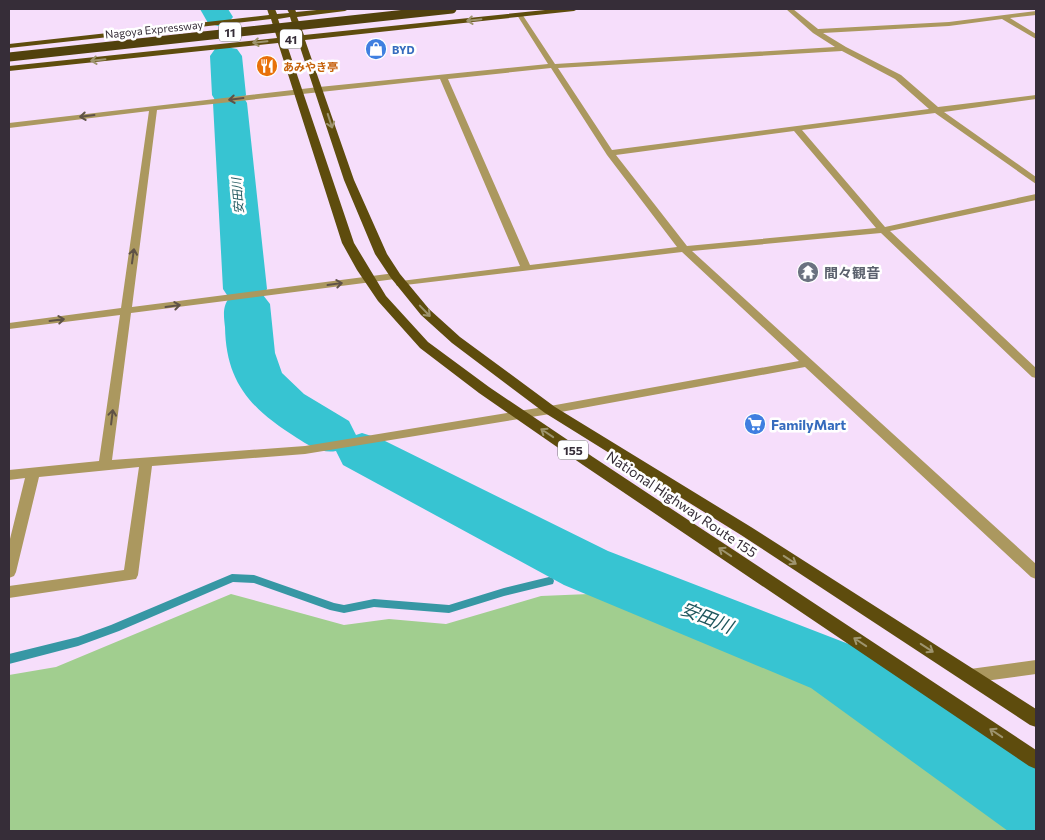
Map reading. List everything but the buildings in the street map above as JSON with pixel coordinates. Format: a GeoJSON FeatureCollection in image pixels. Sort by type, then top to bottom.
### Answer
{"type":"FeatureCollection","features":[{"type":"Feature","properties":{"kind":"highway","name":"41"},"geometry":{"type":"LineString","coordinates":[[9,48],[273,13],[345,9]]}},
{"type":"Feature","properties":{"kind":"highway","name":"Nagoya Expressway"},"geometry":{"type":"LineString","coordinates":[[9,48],[385,9]]}},
{"type":"Feature","properties":{"kind":"highway","name":"Nagoya Expressway"},"geometry":{"type":"LineString","coordinates":[[9,57],[452,9]]}},
{"type":"Feature","properties":{"kind":"highway","name":"41"},"geometry":{"type":"LineString","coordinates":[[9,70],[574,9]]}},
{"type":"Feature","properties":{"kind":"highway","name":"National Highway Route 155"},"geometry":{"type":"LineString","coordinates":[[293,12],[349,180],[381,254],[398,280],[425,312],[456,340],[550,410],[746,531],[1036,719]]}},
{"type":"Feature","properties":{"kind":"highway","name":"National Highway Route 155"},"geometry":{"type":"LineString","coordinates":[[273,13],[348,244],[382,298],[424,345],[520,414],[1036,760]]}},
{"type":"Feature","properties":{"kind":"street"},"geometry":{"type":"LineString","coordinates":[[788,9],[816,31],[898,76],[936,110],[1036,181]]}},
{"type":"Feature","properties":{"kind":"street"},"geometry":{"type":"LineString","coordinates":[[816,31],[949,24],[1036,13]]}},
{"type":"Feature","properties":{"kind":"street"},"geometry":{"type":"LineString","coordinates":[[520,15],[610,153],[684,249],[1036,572]]}},
{"type":"Feature","properties":{"kind":"street"},"geometry":{"type":"LineString","coordinates":[[1004,18],[1036,37]]}},
{"type":"Feature","properties":{"kind":"street"},"geometry":{"type":"LineString","coordinates":[[9,125],[319,89],[552,66],[844,48]]}},
{"type":"Feature","properties":{"kind":"street"},"geometry":{"type":"LineString","coordinates":[[443,77],[526,267]]}},
{"type":"Feature","properties":{"kind":"street"},"geometry":{"type":"LineString","coordinates":[[610,153],[1036,97]]}},
{"type":"Feature","properties":{"kind":"street"},"geometry":{"type":"LineString","coordinates":[[105,465],[152,109]]}},
{"type":"Feature","properties":{"kind":"street"},"geometry":{"type":"LineString","coordinates":[[796,128],[883,230],[1036,374]]}},
{"type":"Feature","properties":{"kind":"street"},"geometry":{"type":"LineString","coordinates":[[9,326],[369,280],[398,280],[684,249],[883,230],[1036,197]]}},
{"type":"Feature","properties":{"kind":"street"},"geometry":{"type":"LineString","coordinates":[[9,475],[105,465],[305,450],[550,410],[810,363]]}},
{"type":"Feature","properties":{"kind":"street"},"geometry":{"type":"LineString","coordinates":[[9,592],[130,575],[146,462]]}},
{"type":"Feature","properties":{"kind":"street"},"geometry":{"type":"LineString","coordinates":[[9,572],[33,472]]}},
{"type":"Feature","properties":{"kind":"street"},"geometry":{"type":"LineString","coordinates":[[970,676],[1036,667]]}},
{"type":"Feature","properties":{"kind":"green space"},"geometry":{"type":"Polygon","coordinates":[[[231,594],[344,625],[389,619],[446,624],[541,596],[589,594],[752,662],[833,690],[1035,831],[9,831],[9,675],[56,667],[231,594]]]}},
{"type":"Feature","properties":{"kind":"waterway","name":"安田川"},"geometry":{"type":"LineString","coordinates":[[214,9],[218,17]]}},
{"type":"Feature","properties":{"kind":"waterway","name":"安田川"},"geometry":{"type":"LineString","coordinates":[[226,56],[229,95]]}},
{"type":"Feature","properties":{"kind":"waterway","name":"安田川"},"geometry":{"type":"LineString","coordinates":[[230,103],[245,289]]}},
{"type":"Feature","properties":{"kind":"waterway","name":"安田川"},"geometry":{"type":"LineString","coordinates":[[247,304],[252,360],[260,378],[276,398],[297,414],[330,434]]}},
{"type":"Feature","properties":{"kind":"waterway","name":"安田川"},"geometry":{"type":"LineString","coordinates":[[362,452],[586,568],[835,668],[1036,807]]}},
{"type":"Feature","properties":{"kind":"waterway"},"geometry":{"type":"LineString","coordinates":[[9,659],[78,641],[115,628],[232,578],[254,579],[344,609],[374,603],[449,609],[504,592],[549,581]]}},
{"type":"Feature","properties":{"kind":"place","name":"BYD"},"geometry":{"type":"Point","coordinates":[376,49]}},
{"type":"Feature","properties":{"kind":"place","name":"あみやき亭"},"geometry":{"type":"Point","coordinates":[267,66]}},
{"type":"Feature","properties":{"kind":"place","name":"間々観音"},"geometry":{"type":"Point","coordinates":[808,272]}},
{"type":"Feature","properties":{"kind":"place","name":"FamilyMart"},"geometry":{"type":"Point","coordinates":[755,424]}}]}
